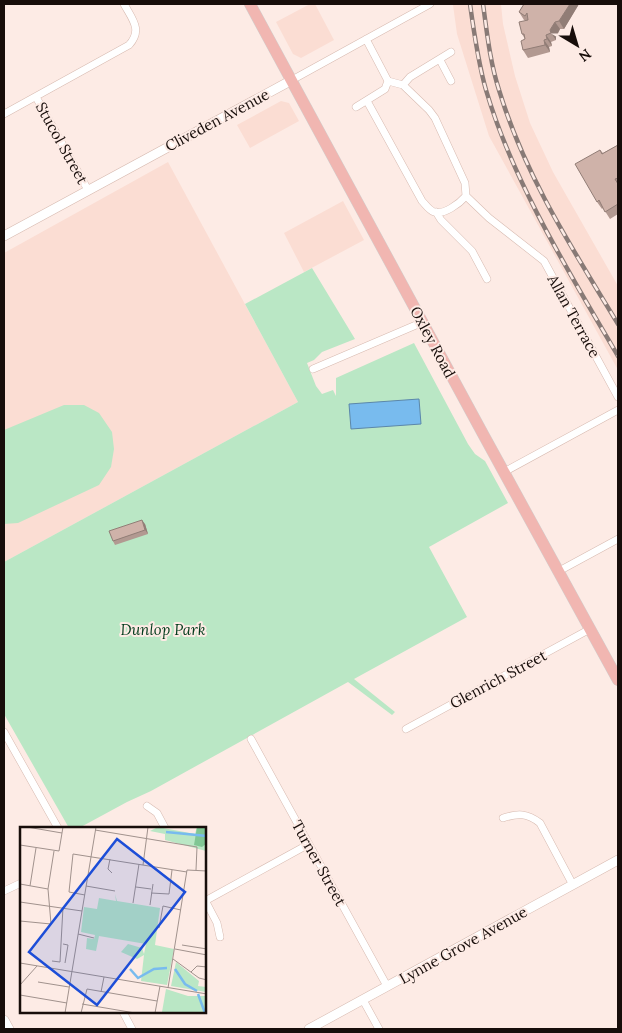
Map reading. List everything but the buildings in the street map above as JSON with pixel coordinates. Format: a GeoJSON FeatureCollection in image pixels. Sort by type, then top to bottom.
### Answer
{"type":"FeatureCollection","features":[{"type":"Feature","properties":{"kind":"main road","name":"Oxley Road"},"geometry":{"type":"LineString","coordinates":[[250,4],[618,680]]}},
{"type":"Feature","properties":{"kind":"street"},"geometry":{"type":"LineString","coordinates":[[4,114],[130,45],[135,39],[137,31],[135,23],[124,4]]}},
{"type":"Feature","properties":{"kind":"street","name":"Cliveden Avenue"},"geometry":{"type":"LineString","coordinates":[[4,236],[430,4]]}},
{"type":"Feature","properties":{"kind":"street"},"geometry":{"type":"LineString","coordinates":[[366,39],[388,81],[403,85],[435,118],[465,183],[466,196],[461,202],[444,211],[431,211],[422,201],[367,101]]}},
{"type":"Feature","properties":{"kind":"street"},"geometry":{"type":"LineString","coordinates":[[403,85],[410,77],[451,52]]}},
{"type":"Feature","properties":{"kind":"street"},"geometry":{"type":"LineString","coordinates":[[440,60],[451,81]]}},
{"type":"Feature","properties":{"kind":"street"},"geometry":{"type":"LineString","coordinates":[[356,108],[385,89],[388,81]]}},
{"type":"Feature","properties":{"kind":"street","name":"Stucol Street"},"geometry":{"type":"LineString","coordinates":[[36,97],[88,190]]}},
{"type":"Feature","properties":{"kind":"street","name":"Allan Terrace"},"geometry":{"type":"LineString","coordinates":[[466,196],[489,218],[544,261],[618,397]]}},
{"type":"Feature","properties":{"kind":"street"},"geometry":{"type":"LineString","coordinates":[[436,212],[441,220],[472,251],[487,279]]}},
{"type":"Feature","properties":{"kind":"street"},"geometry":{"type":"LineString","coordinates":[[313,369],[423,322]]}},
{"type":"Feature","properties":{"kind":"street"},"geometry":{"type":"LineString","coordinates":[[504,472],[618,410]]}},
{"type":"Feature","properties":{"kind":"street"},"geometry":{"type":"LineString","coordinates":[[559,571],[618,539]]}},
{"type":"Feature","properties":{"kind":"street","name":"Glenrich Street"},"geometry":{"type":"LineString","coordinates":[[406,729],[590,629]]}},
{"type":"Feature","properties":{"kind":"street"},"geometry":{"type":"LineString","coordinates":[[4,732],[57,827]]}},
{"type":"Feature","properties":{"kind":"street","name":"Turner Street"},"geometry":{"type":"LineString","coordinates":[[251,739],[387,986]]}},
{"type":"Feature","properties":{"kind":"street"},"geometry":{"type":"LineString","coordinates":[[147,806],[157,813],[164,827]]}},
{"type":"Feature","properties":{"kind":"street"},"geometry":{"type":"LineString","coordinates":[[503,818],[518,813],[531,816],[540,823],[573,885]]}},
{"type":"Feature","properties":{"kind":"street"},"geometry":{"type":"LineString","coordinates":[[206,899],[309,844]]}},
{"type":"Feature","properties":{"kind":"street","name":"Lynne Grove Avenue"},"geometry":{"type":"LineString","coordinates":[[309,1029],[618,860]]}},
{"type":"Feature","properties":{"kind":"street"},"geometry":{"type":"LineString","coordinates":[[4,891],[20,883]]}},
{"type":"Feature","properties":{"kind":"street"},"geometry":{"type":"LineString","coordinates":[[206,902],[217,923],[220,937]]}},
{"type":"Feature","properties":{"kind":"street"},"geometry":{"type":"LineString","coordinates":[[363,1000],[380,1029]]}},
{"type":"Feature","properties":{"kind":"street"},"geometry":{"type":"LineString","coordinates":[[123,1013],[132,1029]]}},
{"type":"Feature","properties":{"kind":"street"},"geometry":{"type":"LineString","coordinates":[[4,1020],[9,1029]]}},
{"type":"Feature","properties":{"kind":"shaded area"},"geometry":{"type":"Polygon","coordinates":[[[310,4],[315,4],[334,40],[301,58],[293,54],[276,22],[310,4]]]}},
{"type":"Feature","properties":{"kind":"shaded area"},"geometry":{"type":"Polygon","coordinates":[[[501,4],[503,24],[515,76],[530,123],[553,172],[618,286],[618,370],[489,136],[457,34],[453,5],[501,4]]]}},
{"type":"Feature","properties":{"kind":"shaded area"},"geometry":{"type":"Polygon","coordinates":[[[281,101],[289,103],[299,121],[250,148],[237,125],[281,101]]]}},
{"type":"Feature","properties":{"kind":"shaded area"},"geometry":{"type":"Polygon","coordinates":[[[168,162],[298,402],[4,562],[4,253],[168,162]]]}},
{"type":"Feature","properties":{"kind":"shaded area"},"geometry":{"type":"Polygon","coordinates":[[[343,201],[364,240],[304,272],[284,233],[343,201]]]}},
{"type":"Feature","properties":{"kind":"green space","name":"Dunlop Park"},"geometry":{"type":"Polygon","coordinates":[[[312,268],[355,339],[322,352],[314,360],[307,363],[316,386],[322,394],[333,390],[336,396],[336,378],[414,343],[468,444],[475,454],[485,461],[508,503],[429,547],[467,617],[354,679],[395,712],[392,715],[348,682],[151,791],[81,827],[68,827],[4,714],[4,562],[298,402],[245,304],[312,268]]]}},
{"type":"Feature","properties":{"kind":"green space"},"geometry":{"type":"Polygon","coordinates":[[[64,405],[84,405],[99,413],[112,432],[114,449],[111,467],[99,485],[18,523],[4,524],[4,430],[64,405]]]}},
{"type":"Feature","properties":{"kind":"water"},"geometry":{"type":"Polygon","coordinates":[[[419,399],[421,424],[351,429],[349,404],[419,399]]]}},
{"type":"Feature","properties":{"kind":"railway"},"geometry":{"type":"LineString","coordinates":[[470,4],[483,79],[497,124],[511,159],[544,227],[618,356]]}},
{"type":"Feature","properties":{"kind":"railway"},"geometry":{"type":"LineString","coordinates":[[483,4],[493,69],[522,152],[551,211],[618,324]]}}]}
